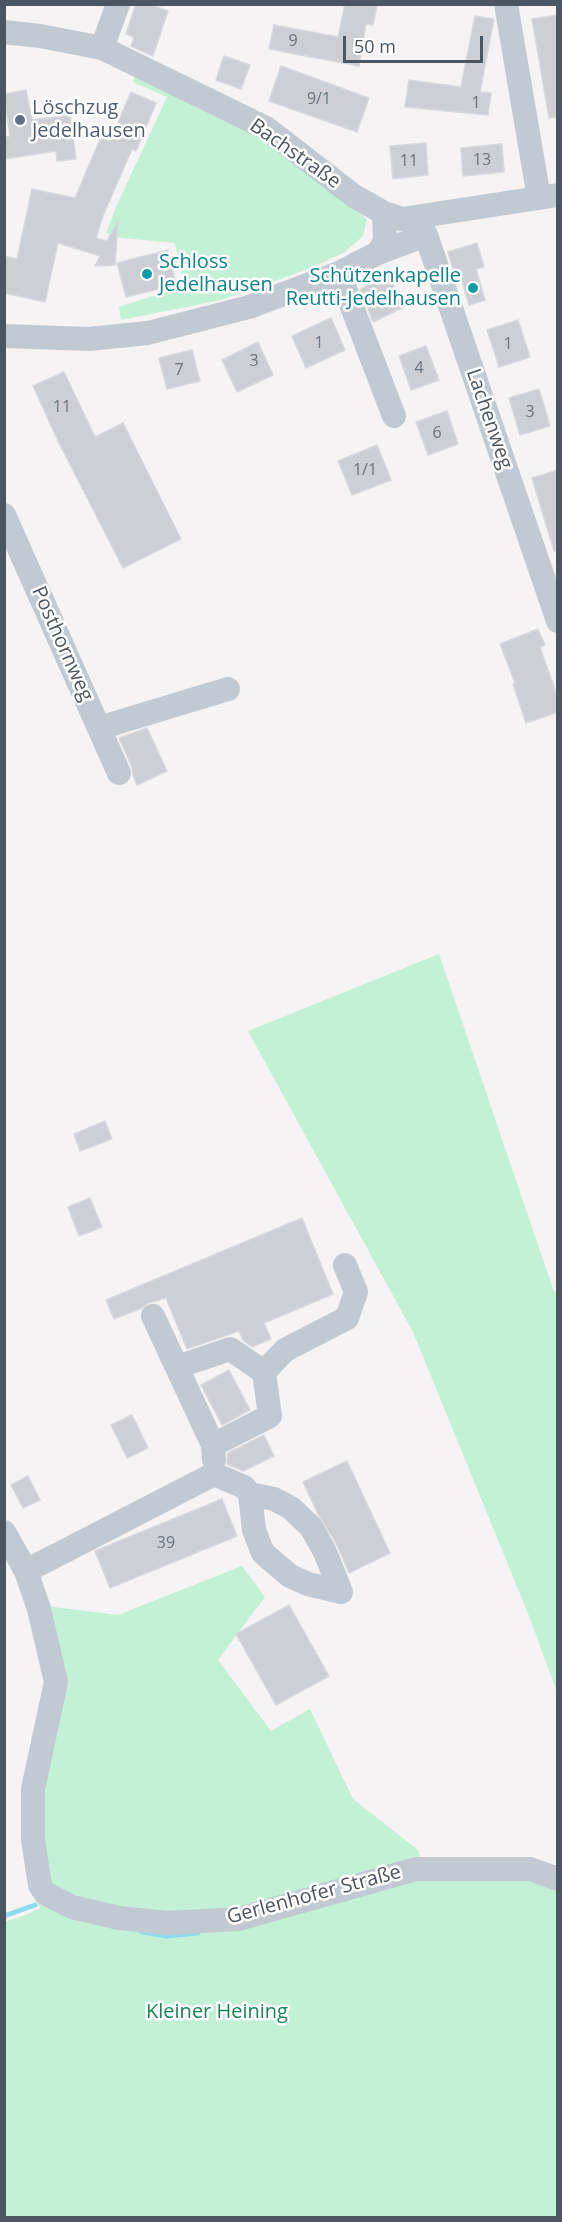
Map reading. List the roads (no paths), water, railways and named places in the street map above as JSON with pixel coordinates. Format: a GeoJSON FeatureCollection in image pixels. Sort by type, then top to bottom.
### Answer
{"type":"FeatureCollection","features":[{"type":"Feature","properties":{"kind":"street"},"geometry":{"type":"LineString","coordinates":[[102,48],[118,4]]}},
{"type":"Feature","properties":{"kind":"street"},"geometry":{"type":"LineString","coordinates":[[506,4],[548,196]]}},
{"type":"Feature","properties":{"kind":"street","name":"Bachstraße"},"geometry":{"type":"LineString","coordinates":[[4,32],[47,37],[102,48],[266,128],[354,196],[384,213],[420,227],[548,196]]}},
{"type":"Feature","properties":{"kind":"street"},"geometry":{"type":"LineString","coordinates":[[378,253],[384,241],[384,213]]}},
{"type":"Feature","properties":{"kind":"street"},"geometry":{"type":"LineString","coordinates":[[4,336],[89,339],[148,333],[249,307],[339,273],[378,253],[420,227]]}},
{"type":"Feature","properties":{"kind":"street","name":"Lachenweg"},"geometry":{"type":"LineString","coordinates":[[420,227],[558,621]]}},
{"type":"Feature","properties":{"kind":"street"},"geometry":{"type":"LineString","coordinates":[[339,273],[394,416]]}},
{"type":"Feature","properties":{"kind":"street","name":"Posthornweg"},"geometry":{"type":"LineString","coordinates":[[4,515],[119,773]]}},
{"type":"Feature","properties":{"kind":"street"},"geometry":{"type":"LineString","coordinates":[[99,728],[228,689]]}},
{"type":"Feature","properties":{"kind":"street"},"geometry":{"type":"LineString","coordinates":[[264,1372],[285,1350],[347,1318],[356,1292],[345,1265]]}},
{"type":"Feature","properties":{"kind":"street"},"geometry":{"type":"LineString","coordinates":[[153,1316],[213,1445],[214,1474]]}},
{"type":"Feature","properties":{"kind":"street"},"geometry":{"type":"LineString","coordinates":[[177,1367],[230,1349],[264,1372],[270,1416],[213,1445]]}},
{"type":"Feature","properties":{"kind":"street"},"geometry":{"type":"LineString","coordinates":[[214,1474],[244,1487],[250,1494]]}},
{"type":"Feature","properties":{"kind":"street"},"geometry":{"type":"LineString","coordinates":[[26,1571],[214,1474]]}},
{"type":"Feature","properties":{"kind":"street","name":"Gerlenhofer Straße"},"geometry":{"type":"LineString","coordinates":[[4,1532],[26,1571],[39,1609],[56,1682],[33,1789],[33,1840],[40,1885],[45,1893],[72,1907],[119,1918],[167,1923],[239,1919],[416,1869],[530,1869],[558,1879]]}},
{"type":"Feature","properties":{"kind":"waterway"},"geometry":{"type":"LineString","coordinates":[[4,1916],[35,1905]]}},
{"type":"Feature","properties":{"kind":"waterway"},"geometry":{"type":"LineString","coordinates":[[142,1932],[167,1936],[198,1933]]}},
{"type":"Feature","properties":{"kind":"place","name":"Löschzug Jedelhausen"},"geometry":{"type":"Point","coordinates":[20,120]}},
{"type":"Feature","properties":{"kind":"place","name":"Schloss Jedelhausen"},"geometry":{"type":"Point","coordinates":[147,274]}},
{"type":"Feature","properties":{"kind":"place","name":"Schützenkapelle Reutti-Jedelhausen"},"geometry":{"type":"Point","coordinates":[473,288]}},
{"type":"Feature","properties":{"kind":"park label","name":"Kleiner Heining"},"geometry":{"type":"Point","coordinates":[217,2012]}}]}
